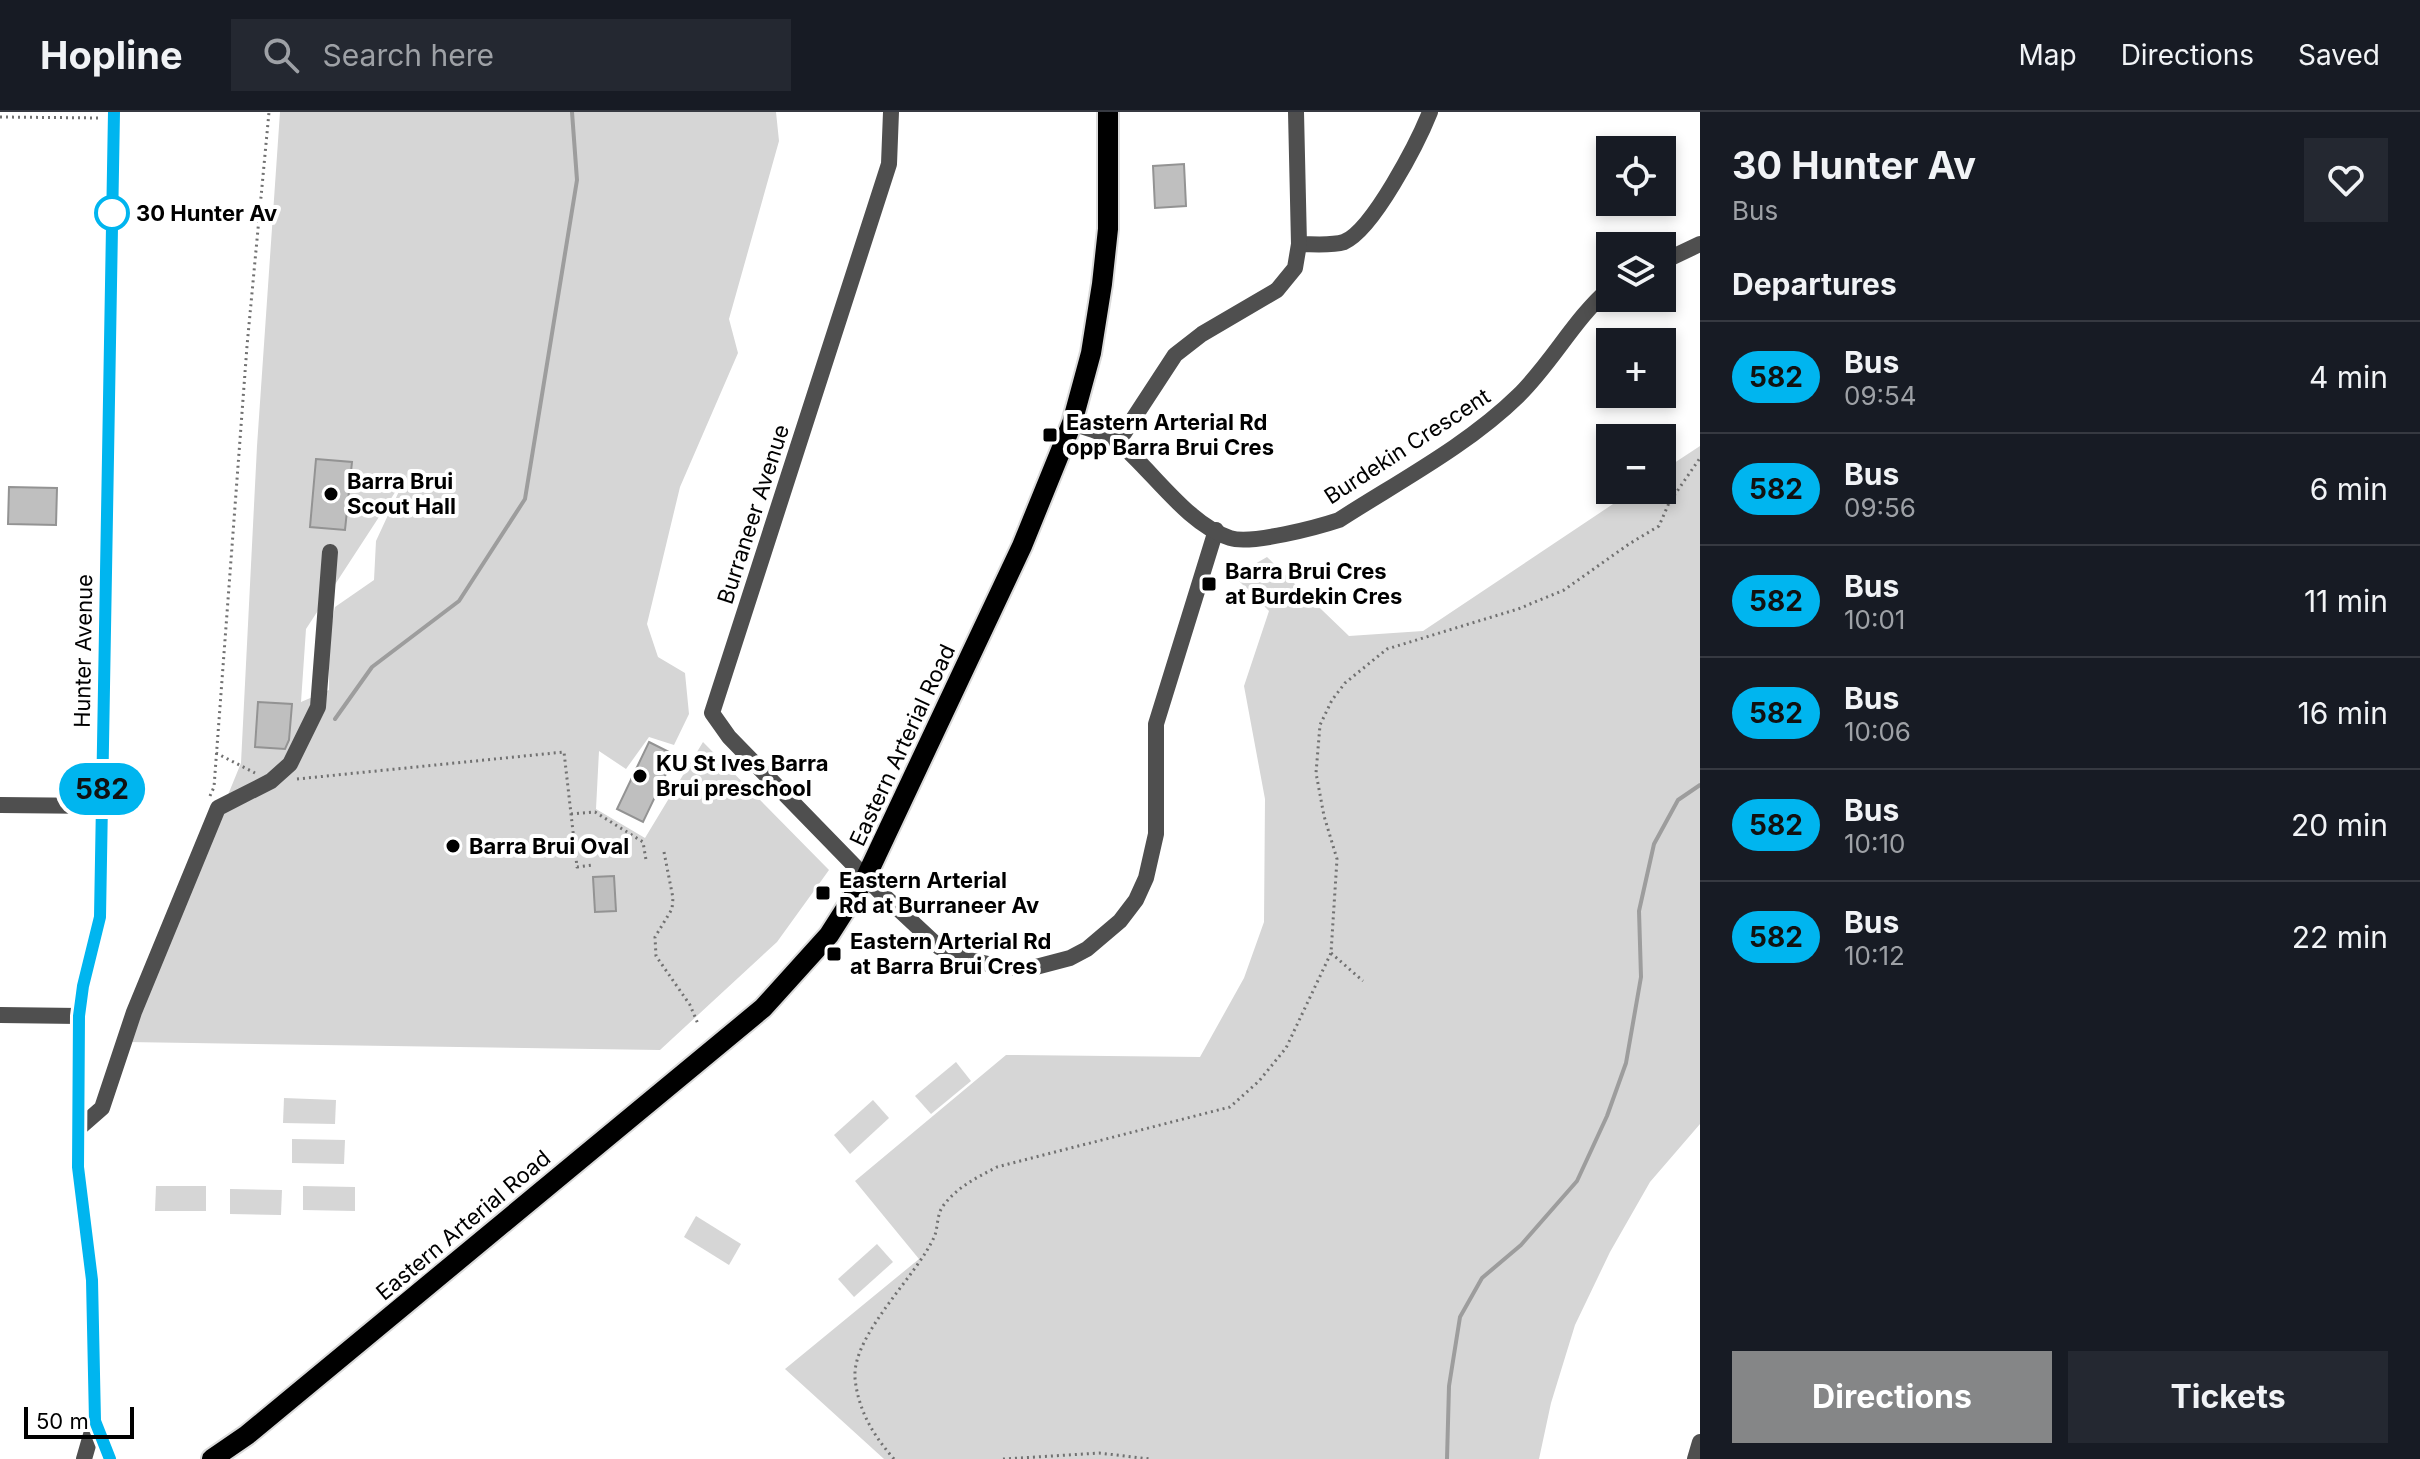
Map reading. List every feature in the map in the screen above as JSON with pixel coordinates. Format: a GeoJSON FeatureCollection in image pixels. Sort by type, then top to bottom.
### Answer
{"type":"FeatureCollection","features":[{"type":"Feature","properties":{"kind":"main road","name":"Eastern Arterial Road"},"geometry":{"type":"LineString","coordinates":[[212,1459],[247,1435],[763,1008],[829,935],[866,877],[1022,546],[1072,423],[1091,353],[1102,284],[1108,229],[1108,112]]}},
{"type":"Feature","properties":{"kind":"street","name":"Burraneer Avenue"},"geometry":{"type":"LineString","coordinates":[[866,877],[729,737],[712,713],[889,164],[891,112]]}},
{"type":"Feature","properties":{"kind":"street"},"geometry":{"type":"LineString","coordinates":[[1116,440],[1124,433],[1175,355],[1202,334],[1277,290],[1295,268],[1299,244],[1296,112]]}},
{"type":"Feature","properties":{"kind":"street"},"geometry":{"type":"LineString","coordinates":[[1299,244],[1342,243],[1359,232],[1415,149],[1430,112]]}},
{"type":"Feature","properties":{"kind":"street","name":"Hunter Avenue"},"geometry":{"type":"LineString","coordinates":[[84,1459],[95,1421],[92,1280],[78,1167],[79,1016],[100,917],[113,114]]}},
{"type":"Feature","properties":{"kind":"street"},"geometry":{"type":"LineString","coordinates":[[1676,255],[1700,244]]}},
{"type":"Feature","properties":{"kind":"street","name":"Burdekin Crescent"},"geometry":{"type":"LineString","coordinates":[[1072,423],[1116,440],[1200,520],[1231,538],[1243,539],[1314,528],[1339,520],[1494,418],[1521,393],[1596,300]]}},
{"type":"Feature","properties":{"kind":"street"},"geometry":{"type":"LineString","coordinates":[[866,877],[939,947],[964,959],[988,965],[1032,968],[1053,963],[1087,949],[1120,921],[1136,900],[1153,856],[1156,834],[1156,724],[1216,530]]}},
{"type":"Feature","properties":{"kind":"street"},"geometry":{"type":"LineString","coordinates":[[78,1129],[102,1108],[134,1012],[218,808],[271,781],[290,764],[318,707],[330,552]]}},
{"type":"Feature","properties":{"kind":"street"},"geometry":{"type":"LineString","coordinates":[[0,805],[102,806]]}},
{"type":"Feature","properties":{"kind":"street"},"geometry":{"type":"LineString","coordinates":[[0,1015],[79,1016]]}},
{"type":"Feature","properties":{"kind":"street","name":"Hunter Avenue"},"geometry":{"type":"LineString","coordinates":[[95,1421],[110,1459]]}},
{"type":"Feature","properties":{"kind":"street"},"geometry":{"type":"LineString","coordinates":[[1695,1459],[1700,1442]]}},
{"type":"Feature","properties":{"kind":"path"},"geometry":{"type":"LineString","coordinates":[[208,801],[214,787],[247,346],[269,112]]}},
{"type":"Feature","properties":{"kind":"path"},"geometry":{"type":"LineString","coordinates":[[0,117],[113,114]]}},
{"type":"Feature","properties":{"kind":"path"},"geometry":{"type":"LineString","coordinates":[[894,1459],[864,1419],[855,1375],[864,1345],[892,1296],[935,1235],[940,1209],[961,1186],[997,1167],[1230,1107],[1259,1081],[1286,1048],[1331,953],[1337,859],[1324,816],[1316,773],[1320,725],[1332,700],[1345,683],[1387,649],[1518,609],[1564,590],[1659,526],[1669,503],[1700,458]]}},
{"type":"Feature","properties":{"kind":"path"},"geometry":{"type":"LineString","coordinates":[[216,753],[271,781],[564,752],[577,867],[593,865]]}},
{"type":"Feature","properties":{"kind":"path"},"geometry":{"type":"LineString","coordinates":[[571,814],[595,812],[643,842],[646,860]]}},
{"type":"Feature","properties":{"kind":"path"},"geometry":{"type":"LineString","coordinates":[[664,852],[673,898],[672,909],[655,937],[656,956],[690,1005],[698,1024]]}},
{"type":"Feature","properties":{"kind":"path"},"geometry":{"type":"LineString","coordinates":[[1331,953],[1363,981]]}},
{"type":"Feature","properties":{"kind":"path"},"geometry":{"type":"LineString","coordinates":[[1003,1459],[1099,1453],[1150,1459]]}},
{"type":"Feature","properties":{"kind":"shaded area"},"geometry":{"type":"Polygon","coordinates":[[[280,112],[776,112],[779,141],[729,319],[738,353],[680,487],[647,624],[658,657],[685,673],[689,714],[674,745],[649,737],[626,769],[599,751],[596,809],[645,838],[703,742],[829,870],[777,942],[660,1050],[127,1042],[241,763],[257,446],[280,112]],[[407,474],[306,629],[301,702],[329,690],[329,636],[335,607],[374,580],[376,541],[407,474]]]}},
{"type":"Feature","properties":{"kind":"shaded area"},"geometry":{"type":"Polygon","coordinates":[[[1700,446],[1700,1124],[1650,1182],[1610,1252],[1575,1325],[1551,1403],[1539,1459],[884,1459],[785,1369],[919,1259],[855,1181],[1006,1055],[1200,1057],[1244,978],[1264,922],[1265,799],[1244,686],[1269,611],[1234,576],[1267,557],[1349,636],[1423,631],[1613,504],[1676,504],[1676,462],[1700,446]]]}},
{"type":"Feature","properties":{"kind":"shaded area"},"geometry":{"type":"Polygon","coordinates":[[[956,1062],[971,1081],[931,1114],[915,1096],[956,1062]]]}},
{"type":"Feature","properties":{"kind":"shaded area"},"geometry":{"type":"Polygon","coordinates":[[[284,1098],[336,1100],[335,1124],[283,1123],[284,1098]]]}},
{"type":"Feature","properties":{"kind":"shaded area"},"geometry":{"type":"Polygon","coordinates":[[[873,1100],[889,1118],[850,1154],[834,1135],[873,1100]]]}},
{"type":"Feature","properties":{"kind":"shaded area"},"geometry":{"type":"Polygon","coordinates":[[[292,1139],[345,1140],[344,1164],[292,1163],[292,1139]]]}},
{"type":"Feature","properties":{"kind":"shaded area"},"geometry":{"type":"Polygon","coordinates":[[[156,1186],[206,1186],[206,1211],[155,1211],[156,1186]]]}},
{"type":"Feature","properties":{"kind":"shaded area"},"geometry":{"type":"Polygon","coordinates":[[[303,1186],[355,1187],[355,1211],[303,1210],[303,1186]]]}},
{"type":"Feature","properties":{"kind":"shaded area"},"geometry":{"type":"Polygon","coordinates":[[[230,1189],[282,1190],[281,1215],[230,1214],[230,1189]]]}},
{"type":"Feature","properties":{"kind":"shaded area"},"geometry":{"type":"Polygon","coordinates":[[[696,1216],[741,1244],[729,1265],[684,1237],[696,1216]]]}},
{"type":"Feature","properties":{"kind":"shaded area"},"geometry":{"type":"Polygon","coordinates":[[[877,1244],[893,1262],[854,1297],[838,1279],[877,1244]]]}},
{"type":"Feature","properties":{"kind":"building"},"geometry":{"type":"Polygon","coordinates":[[[1184,164],[1186,206],[1155,208],[1153,166],[1184,164]]]}},
{"type":"Feature","properties":{"kind":"building","name":"Barra Brui Scout Hall"},"geometry":{"type":"Polygon","coordinates":[[[316,459],[352,462],[345,530],[310,527],[316,459]]]}},
{"type":"Feature","properties":{"kind":"building"},"geometry":{"type":"Polygon","coordinates":[[[9,487],[57,488],[56,525],[8,524],[9,487]]]}},
{"type":"Feature","properties":{"kind":"building"},"geometry":{"type":"Polygon","coordinates":[[[258,702],[292,704],[289,740],[285,749],[255,747],[258,702]]]}},
{"type":"Feature","properties":{"kind":"building"},"geometry":{"type":"Polygon","coordinates":[[[649,742],[675,755],[643,822],[617,809],[649,742]]]}},
{"type":"Feature","properties":{"kind":"building"},"geometry":{"type":"Polygon","coordinates":[[[614,876],[616,911],[595,912],[593,877],[614,876]]]}},
{"type":"Feature","properties":{"kind":"waterway"},"geometry":{"type":"LineString","coordinates":[[335,719],[372,667],[459,601],[525,499],[577,180],[572,112]]}},
{"type":"Feature","properties":{"kind":"waterway"},"geometry":{"type":"LineString","coordinates":[[1447,1459],[1449,1386],[1460,1317],[1482,1278],[1521,1245],[1577,1181],[1607,1116],[1626,1063],[1641,977],[1639,911],[1654,844],[1678,800],[1700,785]]}},
{"type":"Feature","properties":{"kind":"bus line","name":"582"},"geometry":{"type":"LineString","coordinates":[[110,1459],[95,1421],[92,1280],[78,1167],[77,1051],[83,986],[100,917],[114,112]]}},
{"type":"Feature","properties":{"kind":"place","name":"30 Hunter Av"},"geometry":{"type":"Point","coordinates":[112,213]}},
{"type":"Feature","properties":{"kind":"place","name":"Eastern Arterial Rd opp Barra Brui Cres"},"geometry":{"type":"Point","coordinates":[1050,435]}},
{"type":"Feature","properties":{"kind":"place","name":"Barra Brui Scout Hall"},"geometry":{"type":"Point","coordinates":[331,494]}},
{"type":"Feature","properties":{"kind":"place","name":"Barra Brui Cres at Burdekin Cres"},"geometry":{"type":"Point","coordinates":[1209,584]}},
{"type":"Feature","properties":{"kind":"place","name":"KU St Ives Barra Brui preschool"},"geometry":{"type":"Point","coordinates":[640,776]}},
{"type":"Feature","properties":{"kind":"place","name":"Barra Brui Oval"},"geometry":{"type":"Point","coordinates":[453,846]}},
{"type":"Feature","properties":{"kind":"place","name":"Eastern Arterial Rd at Burraneer Av"},"geometry":{"type":"Point","coordinates":[823,893]}},
{"type":"Feature","properties":{"kind":"place","name":"Eastern Arterial Rd at Barra Brui Cres"},"geometry":{"type":"Point","coordinates":[834,954]}}]}
